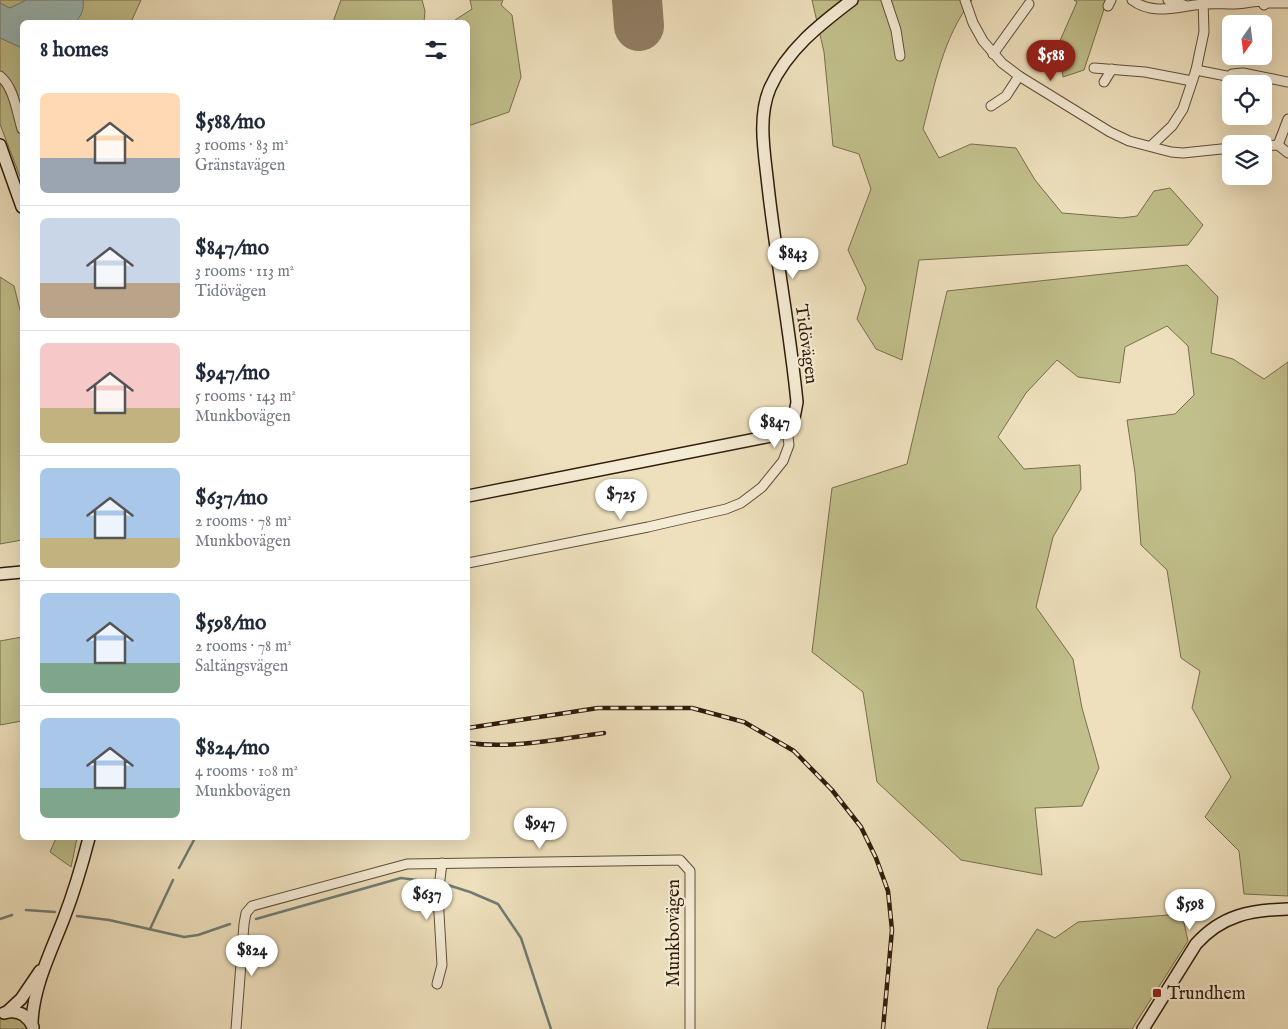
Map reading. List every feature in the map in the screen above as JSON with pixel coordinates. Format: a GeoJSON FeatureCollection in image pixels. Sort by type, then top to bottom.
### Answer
{"type":"FeatureCollection","features":[{"type":"Feature","properties":{"kind":"street","name":"Tidövägen"},"geometry":{"type":"LineString","coordinates":[[787,429],[794,418],[797,402],[773,229],[764,147],[766,98],[780,69],[793,51],[814,30],[852,0]]}},
{"type":"Feature","properties":{"kind":"street"},"geometry":{"type":"LineString","coordinates":[[886,0],[896,30],[900,56]]}},
{"type":"Feature","properties":{"kind":"street"},"geometry":{"type":"LineString","coordinates":[[965,0],[973,23],[993,54],[1019,76],[1120,138],[1171,152],[1183,153],[1222,149]]}},
{"type":"Feature","properties":{"kind":"street"},"geometry":{"type":"LineString","coordinates":[[1132,0],[1148,8],[1158,9],[1203,2],[1247,3],[1257,0],[1267,3],[1288,4]]}},
{"type":"Feature","properties":{"kind":"street"},"geometry":{"type":"LineString","coordinates":[[1168,0],[1187,6]]}},
{"type":"Feature","properties":{"kind":"street"},"geometry":{"type":"LineString","coordinates":[[1151,146],[1177,120],[1184,108],[1196,70],[1204,32],[1203,2]]}},
{"type":"Feature","properties":{"kind":"street"},"geometry":{"type":"LineString","coordinates":[[993,54],[1029,4]]}},
{"type":"Feature","properties":{"kind":"street"},"geometry":{"type":"LineString","coordinates":[[1094,68],[1145,72],[1192,81]]}},
{"type":"Feature","properties":{"kind":"street"},"geometry":{"type":"LineString","coordinates":[[1104,82],[1112,69]]}},
{"type":"Feature","properties":{"kind":"street"},"geometry":{"type":"LineString","coordinates":[[1196,70],[1247,80],[1264,78],[1288,82]]}},
{"type":"Feature","properties":{"kind":"street"},"geometry":{"type":"LineString","coordinates":[[0,76],[11,92],[20,122]]}},
{"type":"Feature","properties":{"kind":"street"},"geometry":{"type":"LineString","coordinates":[[991,106],[1006,96],[1019,76]]}},
{"type":"Feature","properties":{"kind":"street"},"geometry":{"type":"LineString","coordinates":[[1278,145],[1288,119]]}},
{"type":"Feature","properties":{"kind":"street"},"geometry":{"type":"LineString","coordinates":[[0,145],[20,200]]}},
{"type":"Feature","properties":{"kind":"street"},"geometry":{"type":"LineString","coordinates":[[1272,145],[1278,145],[1288,153]]}},
{"type":"Feature","properties":{"kind":"street"},"geometry":{"type":"LineString","coordinates":[[0,162],[14,180]]}},
{"type":"Feature","properties":{"kind":"street"},"geometry":{"type":"LineString","coordinates":[[470,496],[771,436],[787,429],[789,445],[783,461],[762,487],[741,503],[726,510],[648,528],[470,563]]}},
{"type":"Feature","properties":{"kind":"street"},"geometry":{"type":"LineString","coordinates":[[0,574],[20,572]]}},
{"type":"Feature","properties":{"kind":"street"},"geometry":{"type":"LineString","coordinates":[[34,1027],[33,1004],[47,960],[75,889],[88,840]]}},
{"type":"Feature","properties":{"kind":"street","name":"Munkbovägen"},"geometry":{"type":"LineString","coordinates":[[236,1029],[244,924],[246,913],[252,906],[407,864],[680,860],[690,871],[690,1029]]}},
{"type":"Feature","properties":{"kind":"street"},"geometry":{"type":"LineString","coordinates":[[437,984],[442,964],[438,896],[442,863]]}},
{"type":"Feature","properties":{"kind":"street"},"geometry":{"type":"LineString","coordinates":[[1143,1029],[1196,944],[1206,933],[1224,922],[1250,912],[1288,910]]}},
{"type":"Feature","properties":{"kind":"street"},"geometry":{"type":"LineString","coordinates":[[2,1014],[21,999],[47,960]]}},
{"type":"Feature","properties":{"kind":"street"},"geometry":{"type":"LineString","coordinates":[[2,1014],[14,1011],[22,1014],[34,1027]]}},
{"type":"Feature","properties":{"kind":"shaded area"},"geometry":{"type":"Polygon","coordinates":[[[0,0],[141,0],[132,20],[20,20],[20,177],[0,124],[0,0]]]}},
{"type":"Feature","properties":{"kind":"shaded area"},"geometry":{"type":"Polygon","coordinates":[[[341,0],[422,0],[425,11],[424,20],[334,20],[341,0]]]}},
{"type":"Feature","properties":{"kind":"shaded area"},"geometry":{"type":"Polygon","coordinates":[[[470,0],[503,0],[501,5],[512,15],[521,77],[509,112],[470,125],[470,20],[455,20],[472,9],[470,0]]]}},
{"type":"Feature","properties":{"kind":"shaded area"},"geometry":{"type":"Polygon","coordinates":[[[812,0],[972,0],[962,14],[947,45],[936,78],[923,129],[939,158],[971,144],[1016,148],[1035,180],[1062,213],[1122,218],[1137,216],[1154,191],[1170,188],[1203,225],[1188,245],[919,260],[902,360],[876,349],[857,319],[866,288],[848,250],[871,189],[859,154],[833,146],[824,52],[812,0]]]}},
{"type":"Feature","properties":{"kind":"shaded area"},"geometry":{"type":"Polygon","coordinates":[[[1074,0],[1107,0],[1084,70],[1063,77],[1059,43],[1077,2],[1074,0]]]}},
{"type":"Feature","properties":{"kind":"shaded area"},"geometry":{"type":"Polygon","coordinates":[[[1187,265],[1218,297],[1211,353],[1233,359],[1264,379],[1288,362],[1288,896],[1244,894],[1239,851],[1205,817],[1231,777],[1192,708],[1200,671],[1181,658],[1167,570],[1141,545],[1135,473],[1127,420],[1175,414],[1194,395],[1188,346],[1167,326],[1125,347],[1120,383],[1078,377],[1057,360],[1026,393],[998,437],[1024,469],[1080,465],[1081,489],[1053,537],[1036,607],[1073,659],[1082,708],[1099,768],[1082,806],[1035,808],[1042,875],[961,860],[877,782],[863,692],[812,652],[832,488],[907,464],[947,291],[1187,265]]]}},
{"type":"Feature","properties":{"kind":"shaded area"},"geometry":{"type":"Polygon","coordinates":[[[0,277],[14,286],[20,310],[20,540],[0,544],[0,277]]]}},
{"type":"Feature","properties":{"kind":"shaded area"},"geometry":{"type":"Polygon","coordinates":[[[20,637],[20,721],[0,725],[0,641],[20,637]]]}},
{"type":"Feature","properties":{"kind":"shaded area"},"geometry":{"type":"Polygon","coordinates":[[[55,840],[77,840],[71,867],[50,852],[55,840]]]}},
{"type":"Feature","properties":{"kind":"shaded area"},"geometry":{"type":"Polygon","coordinates":[[[1182,914],[1188,941],[1132,1029],[987,1029],[998,988],[1037,929],[1055,938],[1078,922],[1182,914]]]}},
{"type":"Feature","properties":{"kind":"shaded area"},"geometry":{"type":"Polygon","coordinates":[[[12,1015],[23,1020],[28,1029],[0,1029],[0,1020],[12,1015]]]}},
{"type":"Feature","properties":{"kind":"water"},"geometry":{"type":"Polygon","coordinates":[[[26,0],[83,0],[83,9],[77,20],[20,20],[20,47],[0,38],[0,3],[10,8],[26,0]]]}},
{"type":"Feature","properties":{"kind":"waterway"},"geometry":{"type":"LineString","coordinates":[[179,868],[194,840]]}},
{"type":"Feature","properties":{"kind":"waterway"},"geometry":{"type":"LineString","coordinates":[[256,919],[401,878],[432,882]]}},
{"type":"Feature","properties":{"kind":"waterway"},"geometry":{"type":"LineString","coordinates":[[150,929],[173,880]]}},
{"type":"Feature","properties":{"kind":"waterway"},"geometry":{"type":"LineString","coordinates":[[448,885],[498,904],[521,938],[551,1029]]}},
{"type":"Feature","properties":{"kind":"waterway"},"geometry":{"type":"LineString","coordinates":[[26,910],[55,912]]}},
{"type":"Feature","properties":{"kind":"waterway"},"geometry":{"type":"LineString","coordinates":[[0,919],[12,915]]}},
{"type":"Feature","properties":{"kind":"waterway"},"geometry":{"type":"LineString","coordinates":[[77,916],[109,920],[184,937],[198,935],[230,924]]}},
{"type":"Feature","properties":{"kind":"runway"},"geometry":{"type":"LineString","coordinates":[[637,0],[639,26]]}},
{"type":"Feature","properties":{"kind":"railway"},"geometry":{"type":"LineString","coordinates":[[470,728],[598,708],[692,708],[744,722],[794,751],[832,790],[861,827],[876,858],[888,891],[892,930],[883,1029]]}},
{"type":"Feature","properties":{"kind":"railway"},"geometry":{"type":"LineString","coordinates":[[470,743],[485,745],[519,744],[604,733]]}},
{"type":"Feature","properties":{"kind":"place","name":"Trundhem"},"geometry":{"type":"Point","coordinates":[1157,993]}}]}
